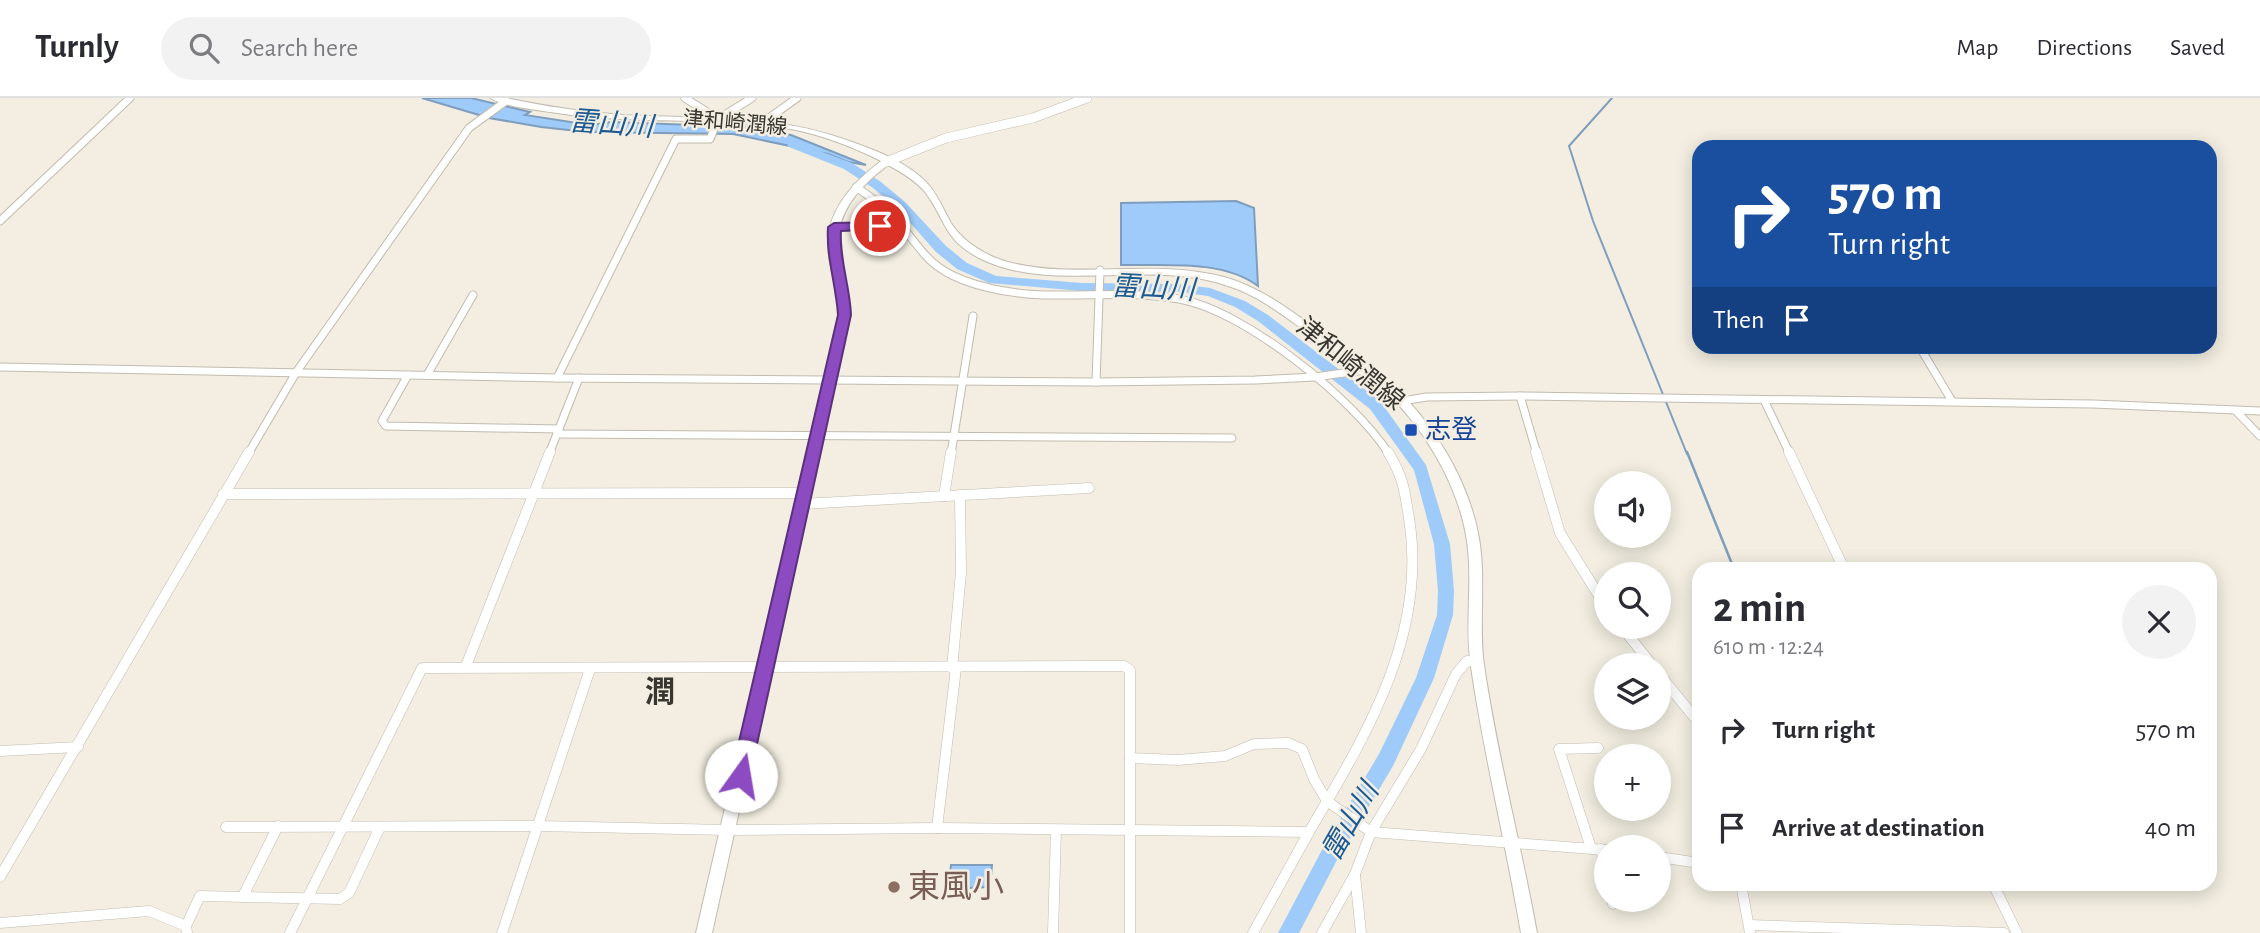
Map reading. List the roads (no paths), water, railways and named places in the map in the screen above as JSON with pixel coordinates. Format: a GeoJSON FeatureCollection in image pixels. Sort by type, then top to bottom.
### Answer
{"type":"FeatureCollection","features":[{"type":"Feature","properties":{"kind":"main road","name":"津和崎潤線"},"geometry":{"type":"LineString","coordinates":[[501,100],[590,115],[762,123],[837,139],[918,180],[938,205],[948,228],[965,244],[992,260],[1013,267],[1194,274],[1234,284],[1277,306],[1365,370],[1402,401],[1450,473],[1469,518],[1474,551],[1477,662],[1514,843],[1529,933]]}},
{"type":"Feature","properties":{"kind":"main road"},"geometry":{"type":"LineString","coordinates":[[704,933],[845,315],[843,288],[833,250],[834,227],[839,210],[857,186],[886,162]]}},
{"type":"Feature","properties":{"kind":"street"},"geometry":{"type":"LineString","coordinates":[[0,220],[130,98]]}},
{"type":"Feature","properties":{"kind":"street"},"geometry":{"type":"LineString","coordinates":[[685,98],[718,120]]}},
{"type":"Feature","properties":{"kind":"street"},"geometry":{"type":"LineString","coordinates":[[557,378],[676,139],[710,139],[718,120],[752,98]]}},
{"type":"Feature","properties":{"kind":"street"},"geometry":{"type":"LineString","coordinates":[[762,123],[797,98]]}},
{"type":"Feature","properties":{"kind":"street"},"geometry":{"type":"LineString","coordinates":[[886,162],[925,144],[1033,118],[1087,98]]}},
{"type":"Feature","properties":{"kind":"street"},"geometry":{"type":"LineString","coordinates":[[0,877],[297,371],[469,128],[501,100]]}},
{"type":"Feature","properties":{"kind":"street"},"geometry":{"type":"LineString","coordinates":[[857,186],[880,203],[928,260],[964,283],[1010,295],[1099,299],[1165,298],[1219,310],[1248,327],[1343,399],[1364,421],[1400,475],[1406,490],[1414,564],[1414,592],[1408,626],[1396,667],[1373,719],[1328,803],[1252,933]]}},
{"type":"Feature","properties":{"kind":"street"},"geometry":{"type":"LineString","coordinates":[[834,227],[902,226]]}},
{"type":"Feature","properties":{"kind":"street"},"geometry":{"type":"LineString","coordinates":[[1096,382],[1100,270]]}},
{"type":"Feature","properties":{"kind":"street"},"geometry":{"type":"LineString","coordinates":[[428,375],[473,295]]}},
{"type":"Feature","properties":{"kind":"street"},"geometry":{"type":"LineString","coordinates":[[944,496],[972,316]]}},
{"type":"Feature","properties":{"kind":"street"},"geometry":{"type":"LineString","coordinates":[[1924,354],[1952,401]]}},
{"type":"Feature","properties":{"kind":"street"},"geometry":{"type":"LineString","coordinates":[[0,367],[557,378],[1096,382],[1315,377],[1365,370]]}},
{"type":"Feature","properties":{"kind":"street"},"geometry":{"type":"LineString","coordinates":[[408,375],[382,421],[386,426],[558,432],[1232,438]]}},
{"type":"Feature","properties":{"kind":"street"},"geometry":{"type":"LineString","coordinates":[[466,666],[579,378]]}},
{"type":"Feature","properties":{"kind":"street"},"geometry":{"type":"LineString","coordinates":[[1520,396],[1560,533],[1594,588]]}},
{"type":"Feature","properties":{"kind":"street"},"geometry":{"type":"LineString","coordinates":[[1402,401],[1427,397],[1520,396],[1952,401],[2260,411]]}},
{"type":"Feature","properties":{"kind":"street"},"geometry":{"type":"LineString","coordinates":[[1764,400],[1841,562]]}},
{"type":"Feature","properties":{"kind":"street"},"geometry":{"type":"LineString","coordinates":[[2236,411],[2260,436]]}},
{"type":"Feature","properties":{"kind":"street"},"geometry":{"type":"LineString","coordinates":[[223,494],[534,492],[804,499],[944,496],[1089,488]]}},
{"type":"Feature","properties":{"kind":"street"},"geometry":{"type":"LineString","coordinates":[[937,828],[961,573],[960,495]]}},
{"type":"Feature","properties":{"kind":"street"},"geometry":{"type":"LineString","coordinates":[[1631,639],[1642,653]]}},
{"type":"Feature","properties":{"kind":"street"},"geometry":{"type":"LineString","coordinates":[[1322,933],[1355,874],[1369,830],[1421,749],[1456,674],[1467,661],[1477,662]]}},
{"type":"Feature","properties":{"kind":"street"},"geometry":{"type":"LineString","coordinates":[[290,933],[418,670],[422,668],[1125,666],[1130,670],[1130,933]]}},
{"type":"Feature","properties":{"kind":"street"},"geometry":{"type":"LineString","coordinates":[[502,933],[590,668]]}},
{"type":"Feature","properties":{"kind":"street"},"geometry":{"type":"LineString","coordinates":[[1671,689],[1692,714]]}},
{"type":"Feature","properties":{"kind":"street"},"geometry":{"type":"LineString","coordinates":[[1130,758],[1178,760],[1225,756],[1254,744],[1288,743],[1302,749],[1314,779],[1328,803],[1369,830],[1594,849]]}},
{"type":"Feature","properties":{"kind":"street"},"geometry":{"type":"LineString","coordinates":[[0,751],[78,747]]}},
{"type":"Feature","properties":{"kind":"street"},"geometry":{"type":"LineString","coordinates":[[1594,748],[1559,749],[1594,835]]}},
{"type":"Feature","properties":{"kind":"street"},"geometry":{"type":"LineString","coordinates":[[226,827],[341,825],[728,830],[937,828],[1309,832]]}},
{"type":"Feature","properties":{"kind":"street"},"geometry":{"type":"LineString","coordinates":[[243,896],[278,826]]}},
{"type":"Feature","properties":{"kind":"street"},"geometry":{"type":"LineString","coordinates":[[0,923],[149,911],[186,929],[201,896],[307,896],[340,899],[349,893],[380,827]]}},
{"type":"Feature","properties":{"kind":"street"},"geometry":{"type":"LineString","coordinates":[[1053,933],[1056,830]]}},
{"type":"Feature","properties":{"kind":"street"},"geometry":{"type":"LineString","coordinates":[[1671,859],[1692,862]]}},
{"type":"Feature","properties":{"kind":"street"},"geometry":{"type":"LineString","coordinates":[[1355,874],[1362,933]]}},
{"type":"Feature","properties":{"kind":"street"},"geometry":{"type":"LineString","coordinates":[[1742,891],[1749,929],[2004,933]]}},
{"type":"Feature","properties":{"kind":"street"},"geometry":{"type":"LineString","coordinates":[[1996,891],[2017,933]]}},
{"type":"Feature","properties":{"kind":"water"},"geometry":{"type":"Polygon","coordinates":[[[422,98],[471,98],[530,112],[525,115],[590,125],[612,122],[748,127],[791,135],[866,165],[733,134],[587,132],[541,127],[489,118],[422,98]]]}},
{"type":"Feature","properties":{"kind":"water"},"geometry":{"type":"Polygon","coordinates":[[[1236,201],[1254,208],[1258,286],[1244,277],[1210,268],[1121,265],[1121,203],[1236,201]]]}},
{"type":"Feature","properties":{"kind":"water"},"geometry":{"type":"Polygon","coordinates":[[[951,865],[992,865],[990,887],[948,889],[951,865]]]}},
{"type":"Feature","properties":{"kind":"waterway"},"geometry":{"type":"LineString","coordinates":[[1612,98],[1569,146],[1593,221],[1687,454]]}},
{"type":"Feature","properties":{"kind":"waterway","name":"雷山川"},"geometry":{"type":"LineString","coordinates":[[793,145],[848,166],[877,185],[901,205],[941,249],[962,266],[994,280],[1082,287],[1178,288],[1210,292],[1240,304],[1263,318],[1375,405],[1421,469],[1442,544],[1445,615],[1425,678],[1386,760],[1330,854],[1288,933]]}},
{"type":"Feature","properties":{"kind":"waterway"},"geometry":{"type":"LineString","coordinates":[[1687,452],[1731,562]]}},
{"type":"Feature","properties":{"kind":"place","name":"志登"},"geometry":{"type":"Point","coordinates":[1411,430]}},
{"type":"Feature","properties":{"kind":"place","name":"東風小"},"geometry":{"type":"Point","coordinates":[894,887]}},
{"type":"Feature","properties":{"kind":"district","name":"潤"},"geometry":{"type":"Point","coordinates":[660,693]}}]}
